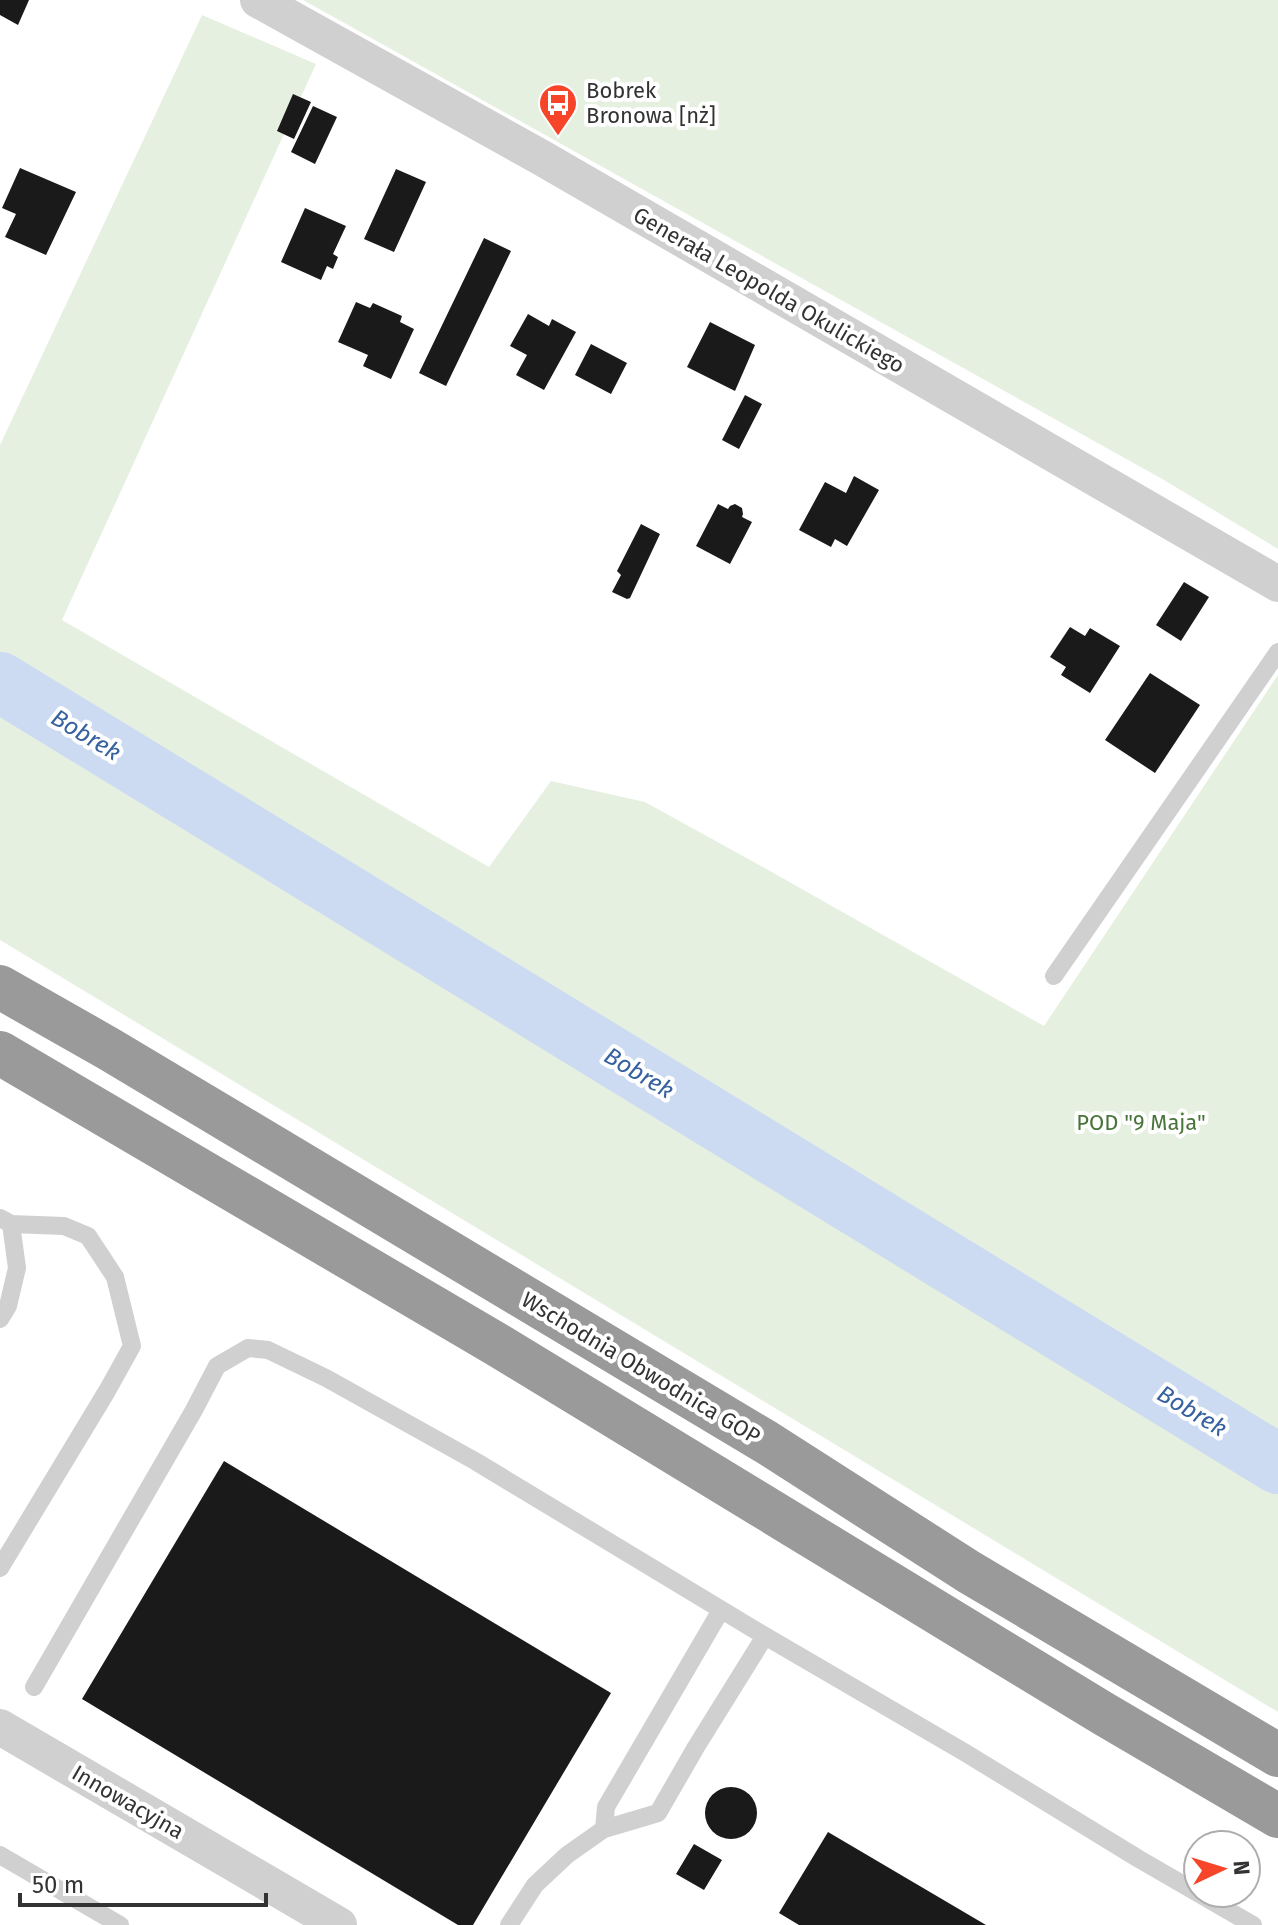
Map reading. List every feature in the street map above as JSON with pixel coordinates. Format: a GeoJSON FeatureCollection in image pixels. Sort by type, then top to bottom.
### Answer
{"type":"FeatureCollection","features":[{"type":"Feature","properties":{"kind":"highway","name":"Wschodnia Obwodnica GOP"},"geometry":{"type":"LineString","coordinates":[[0,987],[766,1442],[969,1572],[1278,1755]]}},
{"type":"Feature","properties":{"kind":"highway"},"geometry":{"type":"LineString","coordinates":[[0,1053],[496,1344],[1278,1816]]}},
{"type":"Feature","properties":{"kind":"highway"},"geometry":{"type":"LineString","coordinates":[[0,1075],[153,1141]]}},
{"type":"Feature","properties":{"kind":"street","name":"Generała Leopolda Okulickiego"},"geometry":{"type":"LineString","coordinates":[[258,0],[542,158],[1278,584]]}},
{"type":"Feature","properties":{"kind":"street","name":"Innowacyjna"},"geometry":{"type":"LineString","coordinates":[[0,1727],[339,1925]]}},
{"type":"Feature","properties":{"kind":"lane"},"geometry":{"type":"LineString","coordinates":[[1054,976],[1278,652]]}},
{"type":"Feature","properties":{"kind":"lane"},"geometry":{"type":"LineString","coordinates":[[0,1319],[8,1306],[17,1268],[5,1221],[64,1226],[88,1236],[115,1277],[132,1346],[0,1568]]}},
{"type":"Feature","properties":{"kind":"lane"},"geometry":{"type":"LineString","coordinates":[[34,1687],[217,1366],[248,1348],[268,1350],[326,1378],[475,1461],[1253,1925]]}},
{"type":"Feature","properties":{"kind":"lane"},"geometry":{"type":"LineString","coordinates":[[604,1829],[606,1807],[721,1610]]}},
{"type":"Feature","properties":{"kind":"lane"},"geometry":{"type":"LineString","coordinates":[[509,1925],[535,1885],[567,1855],[604,1829],[658,1813],[765,1636]]}},
{"type":"Feature","properties":{"kind":"lane"},"geometry":{"type":"LineString","coordinates":[[0,1855],[120,1925]]}},
{"type":"Feature","properties":{"kind":"green space"},"geometry":{"type":"Polygon","coordinates":[[[303,0],[1278,0],[1278,549],[1164,480],[303,0]]]}},
{"type":"Feature","properties":{"kind":"green space","name":"POD \"9 Maja\""},"geometry":{"type":"Polygon","coordinates":[[[202,15],[316,64],[62,620],[489,867],[551,781],[645,802],[1044,1026],[1278,675],[1278,1712],[0,940],[0,445],[202,15]]]}},
{"type":"Feature","properties":{"kind":"building"},"geometry":{"type":"Polygon","coordinates":[[[0,0],[29,0],[18,25],[0,15],[0,0]]]}},
{"type":"Feature","properties":{"kind":"building"},"geometry":{"type":"Polygon","coordinates":[[[293,94],[311,102],[294,139],[277,131],[293,94]]]}},
{"type":"Feature","properties":{"kind":"building"},"geometry":{"type":"Polygon","coordinates":[[[313,106],[337,117],[315,164],[291,152],[313,106]]]}},
{"type":"Feature","properties":{"kind":"building"},"geometry":{"type":"Polygon","coordinates":[[[20,168],[76,192],[46,255],[5,237],[16,214],[2,208],[20,168]]]}},
{"type":"Feature","properties":{"kind":"building"},"geometry":{"type":"Polygon","coordinates":[[[396,169],[426,182],[394,252],[364,239],[396,169]]]}},
{"type":"Feature","properties":{"kind":"building"},"geometry":{"type":"Polygon","coordinates":[[[305,208],[346,226],[333,254],[338,257],[333,269],[327,266],[321,280],[281,262],[305,208]]]}},
{"type":"Feature","properties":{"kind":"building"},"geometry":{"type":"Polygon","coordinates":[[[484,238],[511,251],[446,386],[419,373],[484,238]]]}},
{"type":"Feature","properties":{"kind":"building"},"geometry":{"type":"Polygon","coordinates":[[[356,302],[370,308],[373,303],[402,316],[400,322],[414,329],[391,379],[363,366],[368,355],[338,342],[356,302]]]}},
{"type":"Feature","properties":{"kind":"building"},"geometry":{"type":"Polygon","coordinates":[[[528,314],[549,326],[552,319],[576,332],[544,390],[516,375],[527,355],[510,346],[528,314]]]}},
{"type":"Feature","properties":{"kind":"building"},"geometry":{"type":"Polygon","coordinates":[[[710,322],[755,345],[735,391],[687,367],[710,322]]]}},
{"type":"Feature","properties":{"kind":"building"},"geometry":{"type":"Polygon","coordinates":[[[591,344],[627,363],[611,394],[575,375],[591,344]]]}},
{"type":"Feature","properties":{"kind":"building"},"geometry":{"type":"Polygon","coordinates":[[[745,395],[762,404],[739,449],[722,440],[745,395]]]}},
{"type":"Feature","properties":{"kind":"building"},"geometry":{"type":"Polygon","coordinates":[[[854,476],[879,490],[847,546],[835,539],[831,547],[799,530],[825,482],[846,493],[854,476]]]}},
{"type":"Feature","properties":{"kind":"building"},"geometry":{"type":"Polygon","coordinates":[[[718,504],[728,509],[735,504],[742,508],[742,517],[752,522],[730,564],[696,546],[718,504]]]}},
{"type":"Feature","properties":{"kind":"building"},"geometry":{"type":"Polygon","coordinates":[[[641,524],[660,534],[627,599],[612,592],[621,575],[617,571],[641,524]]]}},
{"type":"Feature","properties":{"kind":"building"},"geometry":{"type":"Polygon","coordinates":[[[1184,582],[1209,597],[1181,641],[1156,625],[1184,582]]]}},
{"type":"Feature","properties":{"kind":"building"},"geometry":{"type":"Polygon","coordinates":[[[1070,627],[1085,636],[1090,628],[1120,646],[1090,693],[1061,675],[1066,667],[1050,657],[1070,627]]]}},
{"type":"Feature","properties":{"kind":"building"},"geometry":{"type":"Polygon","coordinates":[[[1150,673],[1200,705],[1155,773],[1105,740],[1150,673]]]}},
{"type":"Feature","properties":{"kind":"building"},"geometry":{"type":"Polygon","coordinates":[[[224,1461],[611,1693],[473,1925],[458,1925],[82,1699],[224,1461]]]}},
{"type":"Feature","properties":{"kind":"building"},"geometry":{"type":"Polygon","coordinates":[[[731,1787],[749,1795],[757,1813],[749,1831],[731,1839],[713,1831],[705,1813],[713,1795],[731,1787]]]}},
{"type":"Feature","properties":{"kind":"building"},"geometry":{"type":"Polygon","coordinates":[[[828,1832],[986,1925],[799,1925],[779,1913],[828,1832]]]}},
{"type":"Feature","properties":{"kind":"building"},"geometry":{"type":"Polygon","coordinates":[[[694,1844],[722,1860],[704,1890],[676,1874],[694,1844]]]}},
{"type":"Feature","properties":{"kind":"waterway","name":"Bobrek"},"geometry":{"type":"LineString","coordinates":[[0,682],[1278,1464]]}},
{"type":"Feature","properties":{"kind":"place","name":"Bobrek Bronowa [nż]"},"geometry":{"type":"Point","coordinates":[558,137]}}]}
